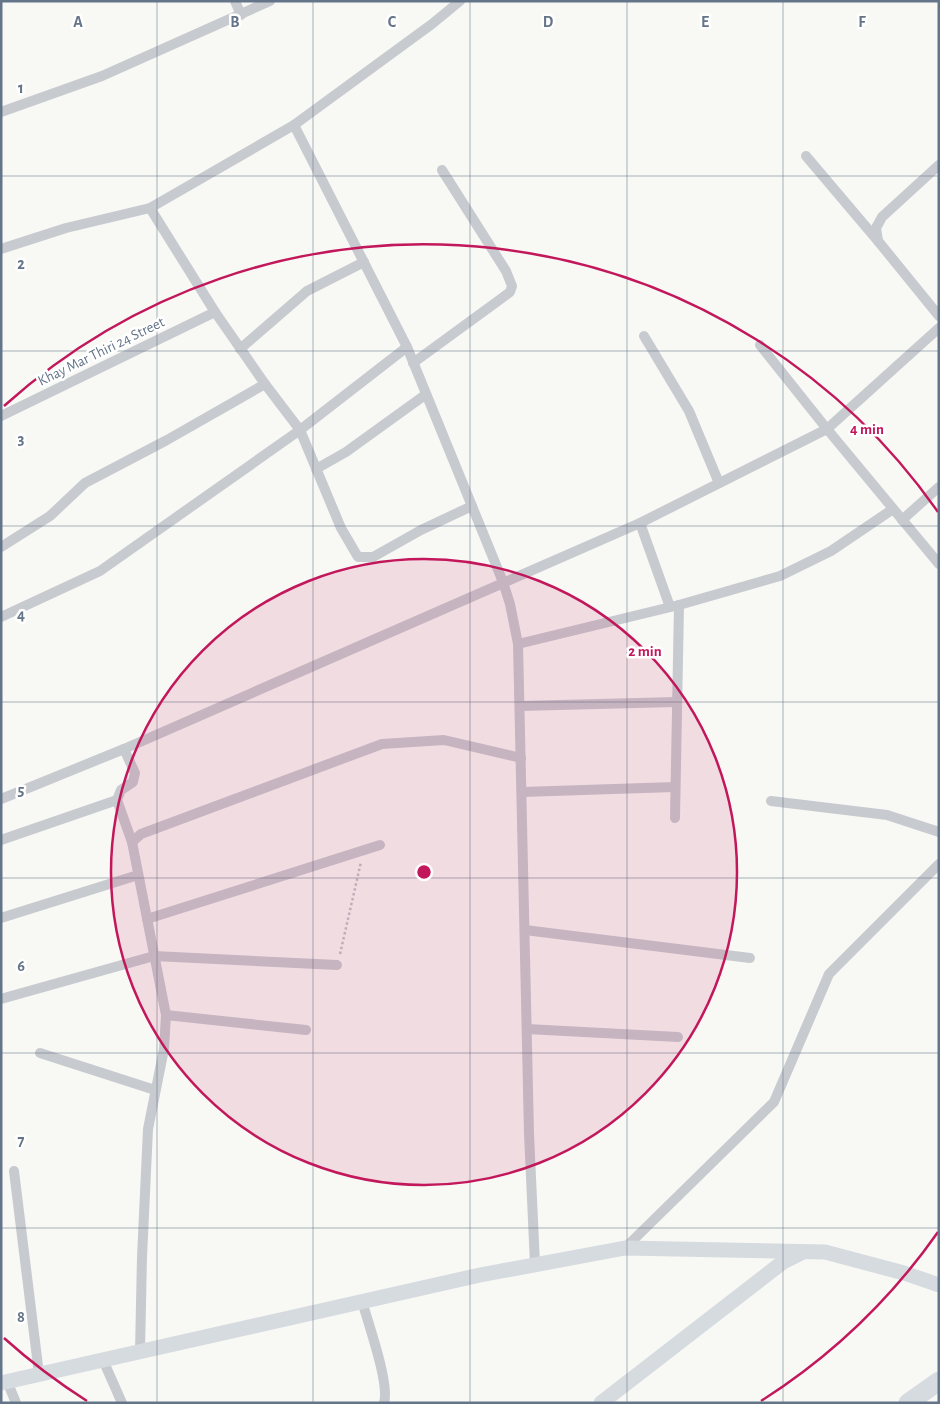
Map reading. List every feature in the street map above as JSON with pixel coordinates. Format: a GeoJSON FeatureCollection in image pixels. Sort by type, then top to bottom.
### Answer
{"type":"FeatureCollection","features":[{"type":"Feature","properties":{"kind":"highway"},"geometry":{"type":"LineString","coordinates":[[908,1403],[939,1381]]}},
{"type":"Feature","properties":{"kind":"street"},"geometry":{"type":"LineString","coordinates":[[235,1],[241,15]]}},
{"type":"Feature","properties":{"kind":"street"},"geometry":{"type":"LineString","coordinates":[[1,112],[102,76],[270,1]]}},
{"type":"Feature","properties":{"kind":"street"},"geometry":{"type":"LineString","coordinates":[[1,249],[66,228],[150,208],[294,125],[432,24],[460,1]]}},
{"type":"Feature","properties":{"kind":"street"},"geometry":{"type":"LineString","coordinates":[[294,125],[407,347],[503,582],[510,604],[518,644],[529,1134],[535,1264]]}},
{"type":"Feature","properties":{"kind":"street"},"geometry":{"type":"LineString","coordinates":[[806,156],[939,316]]}},
{"type":"Feature","properties":{"kind":"street"},"geometry":{"type":"LineString","coordinates":[[878,241],[876,228],[882,217],[939,166]]}},
{"type":"Feature","properties":{"kind":"street"},"geometry":{"type":"LineString","coordinates":[[413,363],[510,292],[512,286],[506,271],[442,170]]}},
{"type":"Feature","properties":{"kind":"street"},"geometry":{"type":"LineString","coordinates":[[150,208],[215,312],[265,384],[300,430],[341,528],[358,557],[374,557],[421,530],[472,506]]}},
{"type":"Feature","properties":{"kind":"street"},"geometry":{"type":"LineString","coordinates":[[240,348],[307,291],[364,262]]}},
{"type":"Feature","properties":{"kind":"street","name":"Khay Mar Thiri 24 Street"},"geometry":{"type":"LineString","coordinates":[[1,416],[215,312]]}},
{"type":"Feature","properties":{"kind":"street"},"geometry":{"type":"LineString","coordinates":[[1,799],[124,749],[338,656],[640,523],[719,484],[827,429],[939,328]]}},
{"type":"Feature","properties":{"kind":"street"},"geometry":{"type":"LineString","coordinates":[[644,336],[689,411],[719,484]]}},
{"type":"Feature","properties":{"kind":"street"},"geometry":{"type":"LineString","coordinates":[[760,345],[939,564]]}},
{"type":"Feature","properties":{"kind":"street"},"geometry":{"type":"LineString","coordinates":[[1,617],[100,571],[300,430],[407,347]]}},
{"type":"Feature","properties":{"kind":"street"},"geometry":{"type":"LineString","coordinates":[[1,547],[50,516],[86,483],[167,440],[265,384]]}},
{"type":"Feature","properties":{"kind":"street"},"geometry":{"type":"LineString","coordinates":[[316,469],[346,452],[425,395]]}},
{"type":"Feature","properties":{"kind":"street"},"geometry":{"type":"LineString","coordinates":[[902,520],[939,487]]}},
{"type":"Feature","properties":{"kind":"street"},"geometry":{"type":"LineString","coordinates":[[518,644],[674,606],[780,576],[830,551],[893,509]]}},
{"type":"Feature","properties":{"kind":"street"},"geometry":{"type":"LineString","coordinates":[[640,523],[674,606],[676,702],[675,818]]}},
{"type":"Feature","properties":{"kind":"street"},"geometry":{"type":"LineString","coordinates":[[520,706],[676,702]]}},
{"type":"Feature","properties":{"kind":"street"},"geometry":{"type":"LineString","coordinates":[[132,842],[141,834],[382,744],[444,740],[521,758]]}},
{"type":"Feature","properties":{"kind":"street"},"geometry":{"type":"LineString","coordinates":[[124,749],[135,773],[133,782],[120,790],[117,800],[132,842],[166,1015],[164,1049],[148,1129],[140,1352]]}},
{"type":"Feature","properties":{"kind":"street"},"geometry":{"type":"LineString","coordinates":[[522,792],[675,786]]}},
{"type":"Feature","properties":{"kind":"street"},"geometry":{"type":"LineString","coordinates":[[1,840],[117,800]]}},
{"type":"Feature","properties":{"kind":"street"},"geometry":{"type":"LineString","coordinates":[[771,801],[887,815],[939,832]]}},
{"type":"Feature","properties":{"kind":"street"},"geometry":{"type":"LineString","coordinates":[[147,919],[380,845]]}},
{"type":"Feature","properties":{"kind":"street"},"geometry":{"type":"LineString","coordinates":[[625,1248],[774,1102],[829,974],[939,864]]}},
{"type":"Feature","properties":{"kind":"street"},"geometry":{"type":"LineString","coordinates":[[1,918],[138,875]]}},
{"type":"Feature","properties":{"kind":"street"},"geometry":{"type":"LineString","coordinates":[[525,930],[750,958]]}},
{"type":"Feature","properties":{"kind":"street"},"geometry":{"type":"LineString","coordinates":[[1,1000],[154,956],[337,965]]}},
{"type":"Feature","properties":{"kind":"street"},"geometry":{"type":"LineString","coordinates":[[166,1015],[306,1030]]}},
{"type":"Feature","properties":{"kind":"street"},"geometry":{"type":"LineString","coordinates":[[527,1029],[678,1037]]}},
{"type":"Feature","properties":{"kind":"street"},"geometry":{"type":"LineString","coordinates":[[40,1053],[156,1090]]}},
{"type":"Feature","properties":{"kind":"street"},"geometry":{"type":"LineString","coordinates":[[14,1171],[39,1374]]}},
{"type":"Feature","properties":{"kind":"street"},"geometry":{"type":"LineString","coordinates":[[16,1403],[4,1382],[535,1264],[625,1248],[826,1252],[904,1272],[938,1283]]}},
{"type":"Feature","properties":{"kind":"street"},"geometry":{"type":"LineString","coordinates":[[601,1403],[783,1262],[804,1251]]}},
{"type":"Feature","properties":{"kind":"street"},"geometry":{"type":"LineString","coordinates":[[362,1302],[381,1369],[386,1397],[384,1403]]}},
{"type":"Feature","properties":{"kind":"street"},"geometry":{"type":"LineString","coordinates":[[103,1360],[122,1403]]}},
{"type":"Feature","properties":{"kind":"path"},"geometry":{"type":"LineString","coordinates":[[337,965],[363,850]]}}]}
